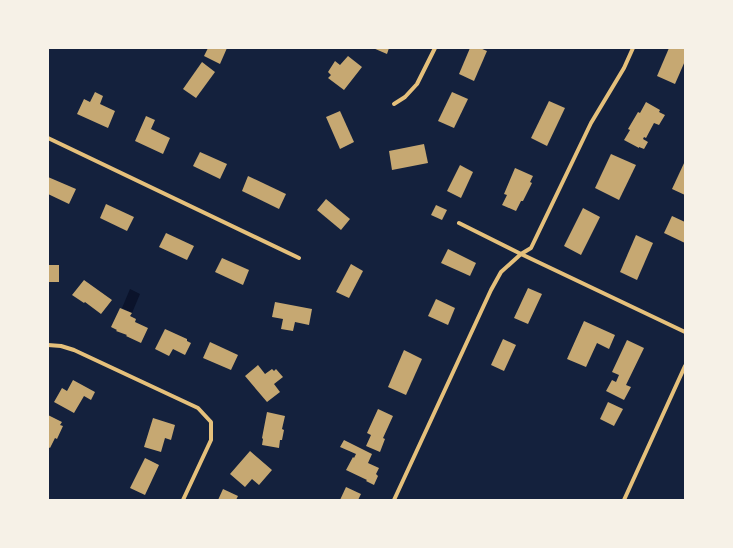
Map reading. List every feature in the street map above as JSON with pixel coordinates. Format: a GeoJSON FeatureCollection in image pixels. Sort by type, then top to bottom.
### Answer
{"type":"FeatureCollection","features":[{"type":"Feature","properties":{"kind":"street"},"geometry":{"type":"LineString","coordinates":[[394,104],[405,97],[417,84],[435,48]]}},
{"type":"Feature","properties":{"kind":"street"},"geometry":{"type":"LineString","coordinates":[[394,500],[491,290],[501,272],[521,254],[531,248],[591,123],[620,74],[633,48]]}},
{"type":"Feature","properties":{"kind":"street"},"geometry":{"type":"LineString","coordinates":[[48,138],[299,258]]}},
{"type":"Feature","properties":{"kind":"street"},"geometry":{"type":"LineString","coordinates":[[459,222],[521,254],[685,332]]}},
{"type":"Feature","properties":{"kind":"street"},"geometry":{"type":"LineString","coordinates":[[48,345],[61,346],[74,350],[198,408],[211,422],[211,440],[183,500]]}},
{"type":"Feature","properties":{"kind":"street"},"geometry":{"type":"LineString","coordinates":[[624,500],[685,366]]}},
{"type":"Feature","properties":{"kind":"water"},"geometry":{"type":"Polygon","coordinates":[[[130,289],[140,294],[132,313],[122,308],[130,289]]]}},
{"type":"Feature","properties":{"kind":"building"},"geometry":{"type":"Polygon","coordinates":[[[208,48],[227,48],[220,64],[204,56],[208,48]]]}},
{"type":"Feature","properties":{"kind":"building"},"geometry":{"type":"Polygon","coordinates":[[[373,48],[389,48],[387,54],[373,48]]]}},
{"type":"Feature","properties":{"kind":"building"},"geometry":{"type":"Polygon","coordinates":[[[470,48],[480,48],[487,51],[474,81],[459,74],[470,48]]]}},
{"type":"Feature","properties":{"kind":"building"},"geometry":{"type":"Polygon","coordinates":[[[669,48],[685,48],[685,61],[675,84],[657,76],[669,48]]]}},
{"type":"Feature","properties":{"kind":"building"},"geometry":{"type":"Polygon","coordinates":[[[348,56],[362,67],[344,90],[328,78],[331,75],[328,72],[335,61],[340,65],[348,56]]]}},
{"type":"Feature","properties":{"kind":"building"},"geometry":{"type":"Polygon","coordinates":[[[202,62],[215,72],[196,98],[183,89],[202,62]]]}},
{"type":"Feature","properties":{"kind":"building"},"geometry":{"type":"Polygon","coordinates":[[[95,92],[103,96],[100,104],[115,111],[108,128],[77,114],[84,99],[90,102],[95,92]]]}},
{"type":"Feature","properties":{"kind":"building"},"geometry":{"type":"Polygon","coordinates":[[[452,92],[468,99],[454,128],[438,121],[452,92]]]}},
{"type":"Feature","properties":{"kind":"building"},"geometry":{"type":"Polygon","coordinates":[[[549,101],[565,108],[547,146],[531,138],[549,101]]]}},
{"type":"Feature","properties":{"kind":"building"},"geometry":{"type":"Polygon","coordinates":[[[646,102],[660,110],[659,112],[665,115],[659,125],[654,123],[646,138],[644,137],[643,139],[648,142],[644,149],[624,140],[630,130],[628,129],[646,102]]]}},
{"type":"Feature","properties":{"kind":"building"},"geometry":{"type":"Polygon","coordinates":[[[340,111],[354,142],[340,149],[326,117],[340,111]]]}},
{"type":"Feature","properties":{"kind":"building"},"geometry":{"type":"Polygon","coordinates":[[[146,116],[155,120],[151,129],[170,138],[163,154],[135,141],[146,116]]]}},
{"type":"Feature","properties":{"kind":"building"},"geometry":{"type":"Polygon","coordinates":[[[424,144],[428,163],[392,170],[389,151],[424,144]]]}},
{"type":"Feature","properties":{"kind":"building"},"geometry":{"type":"Polygon","coordinates":[[[200,152],[227,164],[220,179],[193,166],[200,152]]]}},
{"type":"Feature","properties":{"kind":"building"},"geometry":{"type":"Polygon","coordinates":[[[611,154],[636,165],[619,200],[595,188],[611,154]]]}},
{"type":"Feature","properties":{"kind":"building"},"geometry":{"type":"Polygon","coordinates":[[[685,161],[685,195],[672,189],[685,161]]]}},
{"type":"Feature","properties":{"kind":"building"},"geometry":{"type":"Polygon","coordinates":[[[460,165],[473,172],[461,198],[447,191],[460,165]]]}},
{"type":"Feature","properties":{"kind":"building"},"geometry":{"type":"Polygon","coordinates":[[[515,168],[533,176],[530,182],[532,183],[516,211],[502,205],[507,195],[504,194],[515,168]]]}},
{"type":"Feature","properties":{"kind":"building"},"geometry":{"type":"Polygon","coordinates":[[[248,176],[286,194],[279,209],[242,191],[248,176]]]}},
{"type":"Feature","properties":{"kind":"building"},"geometry":{"type":"Polygon","coordinates":[[[48,177],[76,189],[69,204],[48,194],[48,177]]]}},
{"type":"Feature","properties":{"kind":"building"},"geometry":{"type":"Polygon","coordinates":[[[326,199],[350,219],[341,230],[317,210],[326,199]]]}},
{"type":"Feature","properties":{"kind":"building"},"geometry":{"type":"Polygon","coordinates":[[[106,204],[134,217],[127,231],[100,218],[106,204]]]}},
{"type":"Feature","properties":{"kind":"building"},"geometry":{"type":"Polygon","coordinates":[[[436,205],[447,210],[442,220],[431,215],[436,205]]]}},
{"type":"Feature","properties":{"kind":"building"},"geometry":{"type":"Polygon","coordinates":[[[583,208],[600,217],[581,255],[564,246],[583,208]]]}},
{"type":"Feature","properties":{"kind":"building"},"geometry":{"type":"Polygon","coordinates":[[[672,216],[685,222],[685,243],[664,233],[672,216]]]}},
{"type":"Feature","properties":{"kind":"building"},"geometry":{"type":"Polygon","coordinates":[[[166,233],[194,246],[187,260],[159,247],[166,233]]]}},
{"type":"Feature","properties":{"kind":"building"},"geometry":{"type":"Polygon","coordinates":[[[636,235],[653,243],[637,280],[620,272],[636,235]]]}},
{"type":"Feature","properties":{"kind":"building"},"geometry":{"type":"Polygon","coordinates":[[[448,249],[476,263],[470,276],[441,263],[448,249]]]}},
{"type":"Feature","properties":{"kind":"building"},"geometry":{"type":"Polygon","coordinates":[[[222,258],[249,270],[243,285],[215,272],[222,258]]]}},
{"type":"Feature","properties":{"kind":"building"},"geometry":{"type":"Polygon","coordinates":[[[351,264],[363,271],[349,298],[336,292],[351,264]]]}},
{"type":"Feature","properties":{"kind":"building"},"geometry":{"type":"Polygon","coordinates":[[[48,265],[59,265],[59,282],[48,282],[48,265]]]}},
{"type":"Feature","properties":{"kind":"building"},"geometry":{"type":"Polygon","coordinates":[[[84,280],[112,300],[101,314],[85,302],[84,303],[72,295],[84,280]]]}},
{"type":"Feature","properties":{"kind":"building"},"geometry":{"type":"Polygon","coordinates":[[[528,288],[542,294],[528,324],[514,318],[528,288]]]}},
{"type":"Feature","properties":{"kind":"building"},"geometry":{"type":"Polygon","coordinates":[[[436,299],[455,308],[448,325],[428,316],[436,299]]]}},
{"type":"Feature","properties":{"kind":"building"},"geometry":{"type":"Polygon","coordinates":[[[275,302],[312,309],[309,325],[295,322],[293,331],[281,329],[283,319],[272,317],[275,302]]]}},
{"type":"Feature","properties":{"kind":"building"},"geometry":{"type":"Polygon","coordinates":[[[120,308],[132,313],[130,316],[136,319],[135,322],[148,328],[141,343],[111,327],[120,308]]]}},
{"type":"Feature","properties":{"kind":"building"},"geometry":{"type":"Polygon","coordinates":[[[584,321],[615,335],[609,349],[597,343],[586,367],[567,359],[584,321]]]}},
{"type":"Feature","properties":{"kind":"building"},"geometry":{"type":"Polygon","coordinates":[[[165,329],[187,339],[187,341],[191,343],[185,355],[173,349],[169,356],[155,349],[165,329]]]}},
{"type":"Feature","properties":{"kind":"building"},"geometry":{"type":"Polygon","coordinates":[[[503,339],[516,345],[504,371],[491,365],[503,339]]]}},
{"type":"Feature","properties":{"kind":"building"},"geometry":{"type":"Polygon","coordinates":[[[627,340],[644,348],[626,385],[631,387],[624,400],[606,391],[612,380],[616,382],[619,375],[612,372],[627,340]]]}},
{"type":"Feature","properties":{"kind":"building"},"geometry":{"type":"Polygon","coordinates":[[[210,342],[238,355],[231,370],[203,358],[210,342]]]}},
{"type":"Feature","properties":{"kind":"building"},"geometry":{"type":"Polygon","coordinates":[[[404,350],[422,359],[406,395],[388,387],[404,350]]]}},
{"type":"Feature","properties":{"kind":"building"},"geometry":{"type":"Polygon","coordinates":[[[258,365],[265,374],[272,369],[274,371],[276,369],[283,377],[274,384],[280,392],[267,402],[245,376],[258,365]]]}},
{"type":"Feature","properties":{"kind":"building"},"geometry":{"type":"Polygon","coordinates":[[[73,380],[95,392],[91,400],[84,396],[74,413],[54,402],[62,388],[67,391],[73,380]]]}},
{"type":"Feature","properties":{"kind":"building"},"geometry":{"type":"Polygon","coordinates":[[[608,402],[623,409],[614,426],[600,419],[608,402]]]}},
{"type":"Feature","properties":{"kind":"building"},"geometry":{"type":"Polygon","coordinates":[[[378,409],[393,416],[383,438],[385,439],[380,452],[366,446],[371,435],[367,433],[378,409]]]}},
{"type":"Feature","properties":{"kind":"building"},"geometry":{"type":"Polygon","coordinates":[[[267,412],[285,416],[282,429],[284,430],[279,448],[262,445],[267,412]]]}},
{"type":"Feature","properties":{"kind":"building"},"geometry":{"type":"Polygon","coordinates":[[[48,415],[62,422],[60,425],[63,426],[57,439],[55,438],[50,448],[48,447],[48,415]]]}},
{"type":"Feature","properties":{"kind":"building"},"geometry":{"type":"Polygon","coordinates":[[[153,418],[175,425],[171,440],[165,438],[161,452],[144,447],[153,418]]]}},
{"type":"Feature","properties":{"kind":"building"},"geometry":{"type":"Polygon","coordinates":[[[344,440],[372,454],[368,463],[379,468],[376,474],[378,476],[374,485],[346,470],[356,454],[340,447],[344,440]]]}},
{"type":"Feature","properties":{"kind":"building"},"geometry":{"type":"Polygon","coordinates":[[[250,451],[272,470],[259,485],[252,479],[245,487],[230,474],[250,451]]]}},
{"type":"Feature","properties":{"kind":"building"},"geometry":{"type":"Polygon","coordinates":[[[145,458],[159,465],[145,495],[130,488],[145,458]]]}},
{"type":"Feature","properties":{"kind":"building"},"geometry":{"type":"Polygon","coordinates":[[[346,487],[361,494],[358,500],[340,500],[346,487]]]}},
{"type":"Feature","properties":{"kind":"building"},"geometry":{"type":"Polygon","coordinates":[[[223,489],[238,496],[236,500],[218,500],[223,489]]]}}]}
